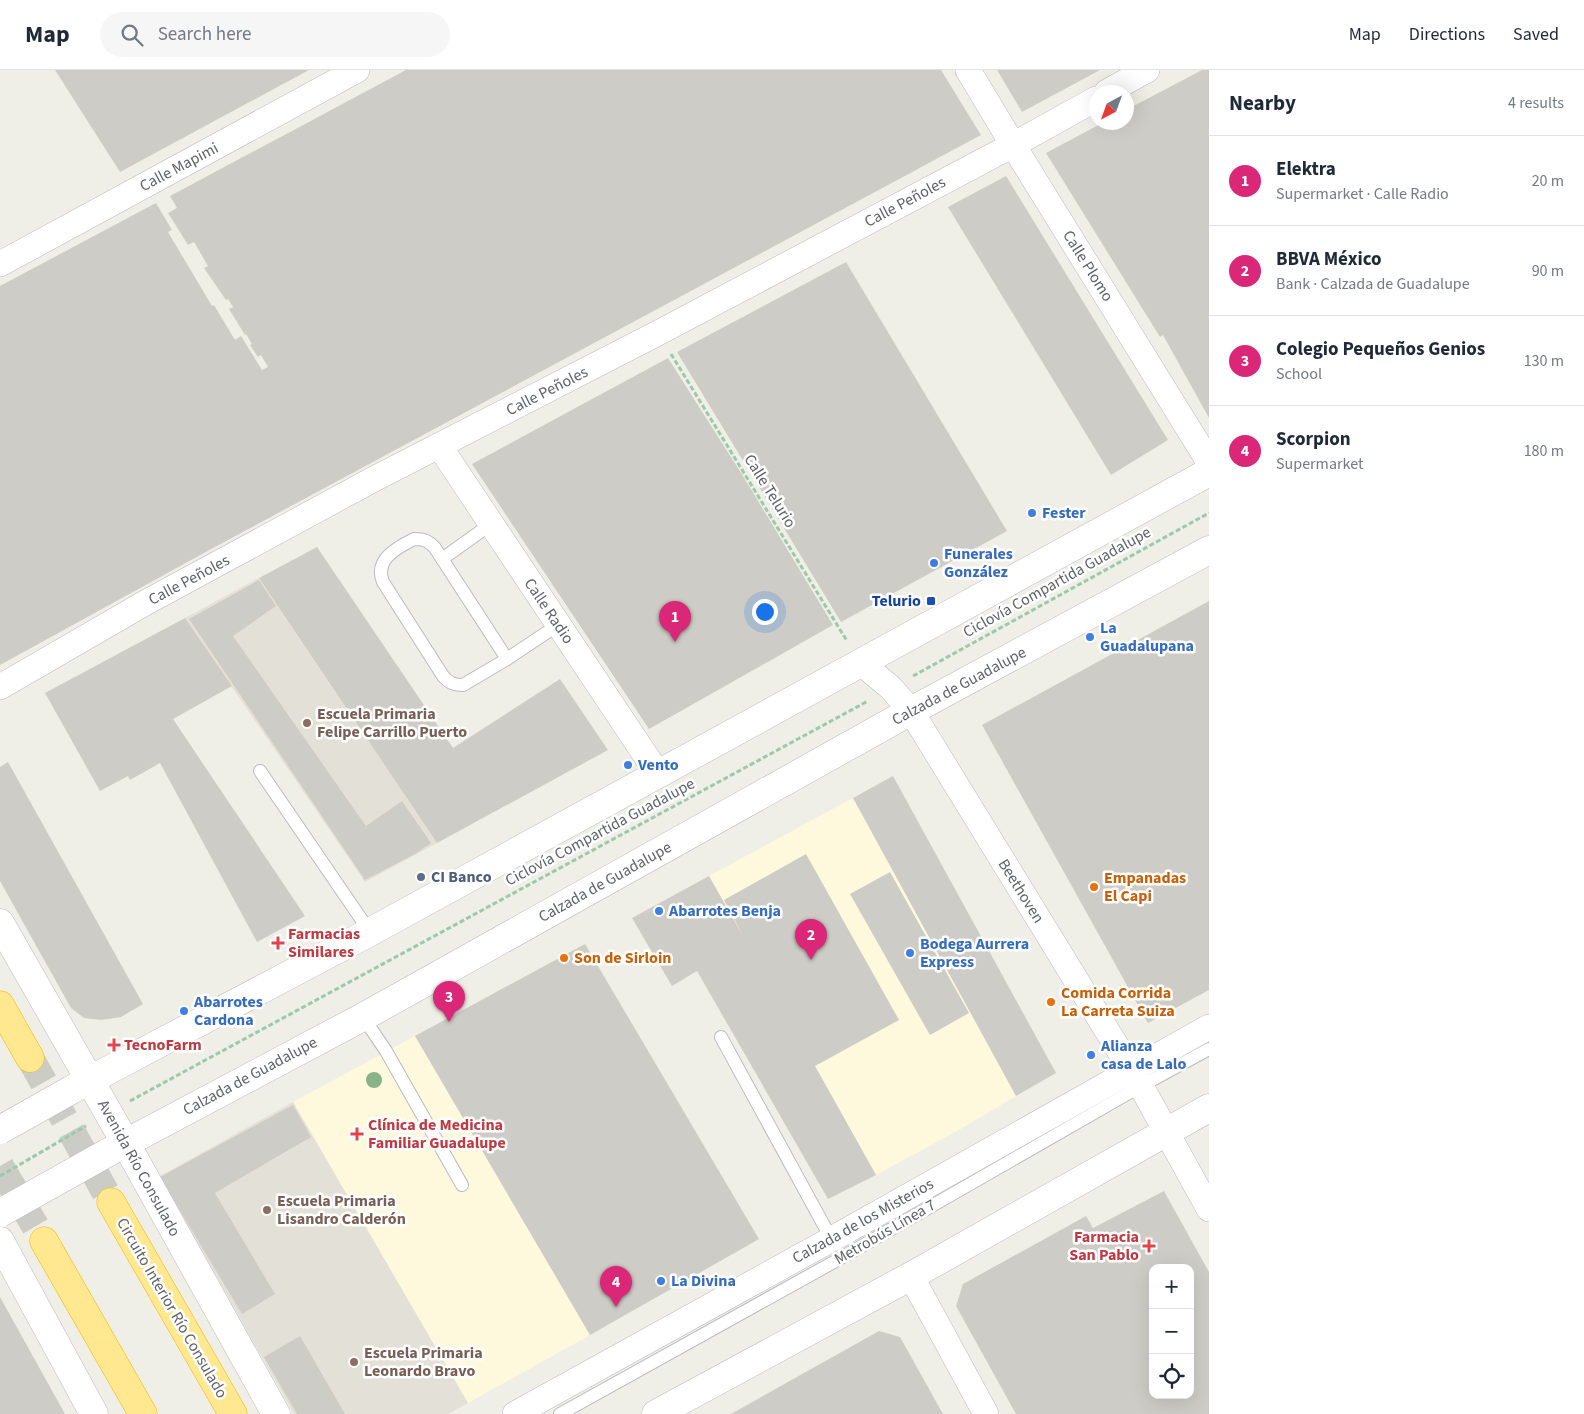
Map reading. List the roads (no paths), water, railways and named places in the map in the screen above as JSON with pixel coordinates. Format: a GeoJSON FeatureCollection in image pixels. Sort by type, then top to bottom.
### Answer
{"type":"FeatureCollection","features":[{"type":"Feature","properties":{"kind":"highway"},"geometry":{"type":"LineString","coordinates":[[0,1005],[30,1058]]}},
{"type":"Feature","properties":{"kind":"highway","name":"Circuito Interior Río Consulado"},"geometry":{"type":"LineString","coordinates":[[111,1202],[233,1414]]}},
{"type":"Feature","properties":{"kind":"highway"},"geometry":{"type":"LineString","coordinates":[[44,1241],[143,1414]]}},
{"type":"Feature","properties":{"kind":"main road"},"geometry":{"type":"LineString","coordinates":[[0,1130],[370,932],[1209,472]]}},
{"type":"Feature","properties":{"kind":"main road","name":"Calzada de Guadalupe"},"geometry":{"type":"LineString","coordinates":[[0,1213],[116,1147],[363,1017],[911,711],[1209,550]]}},
{"type":"Feature","properties":{"kind":"main road","name":"Avenida Río Consulado"},"geometry":{"type":"LineString","coordinates":[[0,923],[81,1086],[108,1113],[116,1147],[276,1414]]}},
{"type":"Feature","properties":{"kind":"main road"},"geometry":{"type":"LineString","coordinates":[[656,1414],[911,1276],[1209,1108]]}},
{"type":"Feature","properties":{"kind":"main road"},"geometry":{"type":"LineString","coordinates":[[0,1241],[94,1414]]}},
{"type":"Feature","properties":{"kind":"street","name":"Calle Mapimi"},"geometry":{"type":"LineString","coordinates":[[0,264],[357,70]]}},
{"type":"Feature","properties":{"kind":"street","name":"Calle Plomo"},"geometry":{"type":"LineString","coordinates":[[968,70],[1209,462]]}},
{"type":"Feature","properties":{"kind":"street"},"geometry":{"type":"LineString","coordinates":[[1120,85],[1148,70]]}},
{"type":"Feature","properties":{"kind":"street","name":"Calle Peñoles"},"geometry":{"type":"LineString","coordinates":[[0,688],[145,603],[374,479],[440,447],[658,333],[1089,103]]}},
{"type":"Feature","properties":{"kind":"street","name":"Calle Radio"},"geometry":{"type":"LineString","coordinates":[[440,447],[658,774]]}},
{"type":"Feature","properties":{"kind":"street","name":"Beethoven"},"geometry":{"type":"LineString","coordinates":[[860,662],[891,688],[911,711],[1136,1078],[1209,1209]]}},
{"type":"Feature","properties":{"kind":"street","name":"Calzada de los Misterios"},"geometry":{"type":"LineString","coordinates":[[515,1414],[836,1248],[1136,1078],[1209,1027]]}},
{"type":"Feature","properties":{"kind":"street"},"geometry":{"type":"LineString","coordinates":[[911,1276],[986,1414]]}},
{"type":"Feature","properties":{"kind":"lane"},"geometry":{"type":"LineString","coordinates":[[442,559],[491,524]]}},
{"type":"Feature","properties":{"kind":"lane"},"geometry":{"type":"LineString","coordinates":[[508,659],[430,542],[414,539],[383,561],[380,568],[383,582],[443,676],[448,682],[455,685],[464,685],[508,659],[558,625]]}},
{"type":"Feature","properties":{"kind":"lane"},"geometry":{"type":"LineString","coordinates":[[260,771],[370,932]]}},
{"type":"Feature","properties":{"kind":"lane"},"geometry":{"type":"LineString","coordinates":[[363,1017],[386,1051],[462,1185]]}},
{"type":"Feature","properties":{"kind":"lane"},"geometry":{"type":"LineString","coordinates":[[721,1036],[836,1248]]}},
{"type":"Feature","properties":{"kind":"lane"},"geometry":{"type":"LineString","coordinates":[[1136,1078],[1209,1049]]}},
{"type":"Feature","properties":{"kind":"lane","name":"Metrobús Línea 7"},"geometry":{"type":"LineString","coordinates":[[560,1414],[836,1248]]}},
{"type":"Feature","properties":{"kind":"tunnel"},"geometry":{"type":"LineString","coordinates":[[30,1058],[111,1202]]}},
{"type":"Feature","properties":{"kind":"tunnel"},"geometry":{"type":"LineString","coordinates":[[0,1166],[44,1241]]}},
{"type":"Feature","properties":{"kind":"place","name":"Fester"},"geometry":{"type":"Point","coordinates":[1032,513]}},
{"type":"Feature","properties":{"kind":"place","name":"Funerales González"},"geometry":{"type":"Point","coordinates":[934,563]}},
{"type":"Feature","properties":{"kind":"place","name":"Telurio"},"geometry":{"type":"Point","coordinates":[931,601]}},
{"type":"Feature","properties":{"kind":"place","name":"La Guadalupana"},"geometry":{"type":"Point","coordinates":[1090,637]}},
{"type":"Feature","properties":{"kind":"place","name":"Elektra"},"geometry":{"type":"Point","coordinates":[675,642]}},
{"type":"Feature","properties":{"kind":"place","name":"Escuela Primaria Felipe Carrillo Puerto"},"geometry":{"type":"Point","coordinates":[307,723]}},
{"type":"Feature","properties":{"kind":"place","name":"Vento"},"geometry":{"type":"Point","coordinates":[628,765]}},
{"type":"Feature","properties":{"kind":"place","name":"CI Banco"},"geometry":{"type":"Point","coordinates":[421,877]}},
{"type":"Feature","properties":{"kind":"place","name":"Empanadas El Capi"},"geometry":{"type":"Point","coordinates":[1094,887]}},
{"type":"Feature","properties":{"kind":"place","name":"Abarrotes Benja"},"geometry":{"type":"Point","coordinates":[659,911]}},
{"type":"Feature","properties":{"kind":"place","name":"Farmacias Similares"},"geometry":{"type":"Point","coordinates":[278,943]}},
{"type":"Feature","properties":{"kind":"place","name":"Bodega Aurrera Express"},"geometry":{"type":"Point","coordinates":[910,953]}},
{"type":"Feature","properties":{"kind":"place","name":"Son de Sirloin"},"geometry":{"type":"Point","coordinates":[564,958]}},
{"type":"Feature","properties":{"kind":"place","name":"BBVA México"},"geometry":{"type":"Point","coordinates":[811,960]}},
{"type":"Feature","properties":{"kind":"place","name":"Comida Corrida La Carreta Suiza"},"geometry":{"type":"Point","coordinates":[1051,1002]}},
{"type":"Feature","properties":{"kind":"place","name":"Abarrotes Cardona"},"geometry":{"type":"Point","coordinates":[184,1011]}},
{"type":"Feature","properties":{"kind":"place","name":"Colegio Pequeños Genios"},"geometry":{"type":"Point","coordinates":[449,1022]}},
{"type":"Feature","properties":{"kind":"place","name":"TecnoFarm"},"geometry":{"type":"Point","coordinates":[114,1045]}},
{"type":"Feature","properties":{"kind":"place","name":"Alianza casa de Lalo"},"geometry":{"type":"Point","coordinates":[1091,1055]}},
{"type":"Feature","properties":{"kind":"place","name":"Clínica de Medicina Familiar Guadalupe"},"geometry":{"type":"Point","coordinates":[357,1134]}},
{"type":"Feature","properties":{"kind":"place","name":"Escuela Primaria Lisandro Calderón"},"geometry":{"type":"Point","coordinates":[267,1210]}},
{"type":"Feature","properties":{"kind":"place","name":"Farmacia San Pablo"},"geometry":{"type":"Point","coordinates":[1149,1246]}},
{"type":"Feature","properties":{"kind":"place","name":"La Divina"},"geometry":{"type":"Point","coordinates":[661,1281]}},
{"type":"Feature","properties":{"kind":"place","name":"Scorpion"},"geometry":{"type":"Point","coordinates":[616,1307]}},
{"type":"Feature","properties":{"kind":"place","name":"Escuela Primaria Leonardo Bravo"},"geometry":{"type":"Point","coordinates":[354,1362]}}]}
